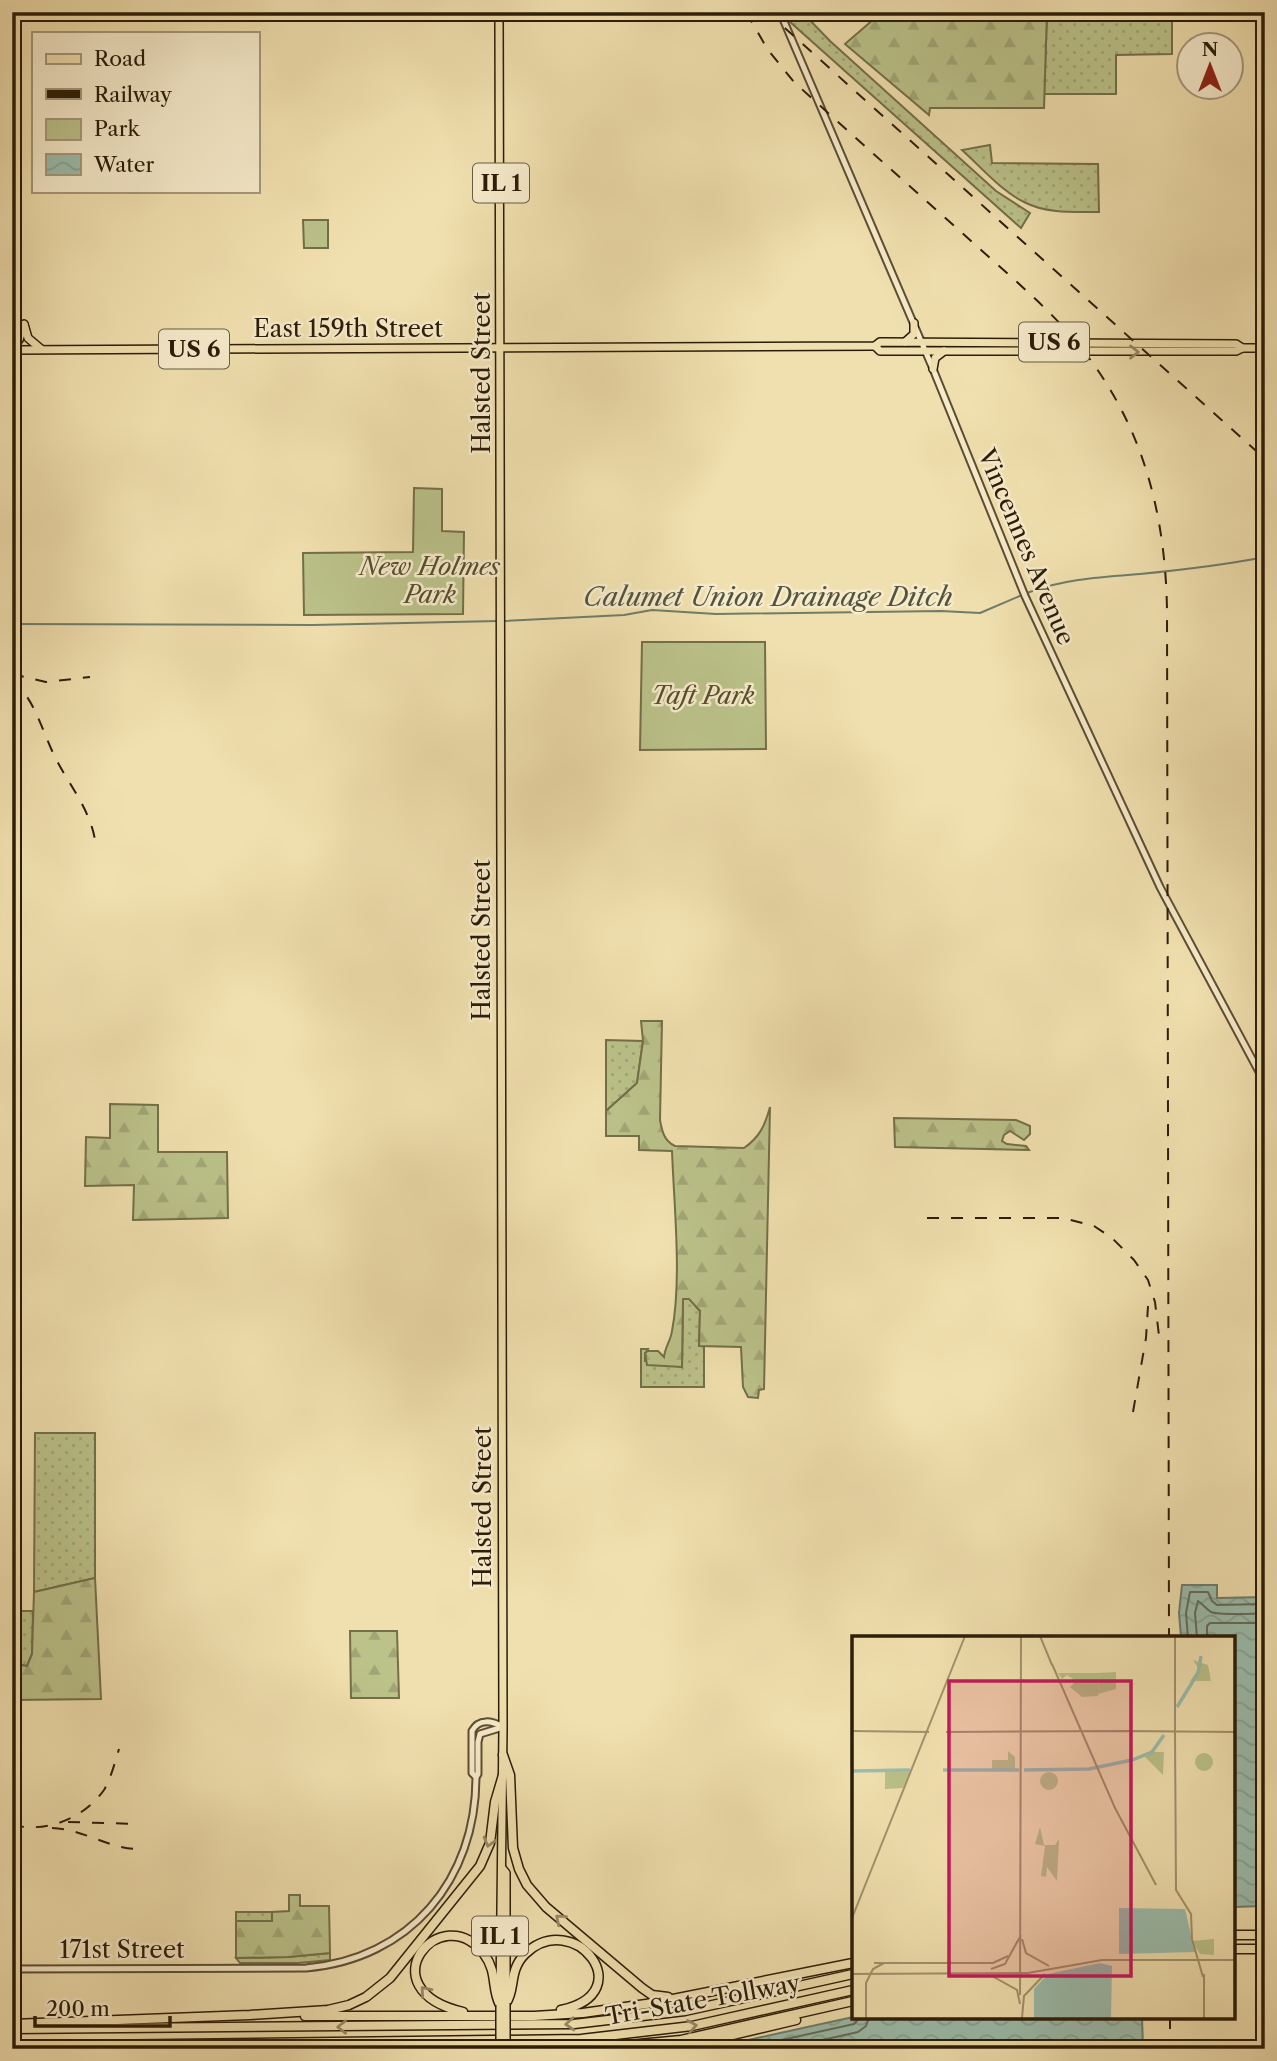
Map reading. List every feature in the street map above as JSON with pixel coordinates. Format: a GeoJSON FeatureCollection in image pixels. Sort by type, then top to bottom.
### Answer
{"type":"FeatureCollection","features":[{"type":"Feature","properties":{"kind":"highway"},"geometry":{"type":"LineString","coordinates":[[503,1755],[510,1775],[514,1854],[532,1893],[645,1991],[663,1997],[692,1992],[698,1994]]}},
{"type":"Feature","properties":{"kind":"highway"},"geometry":{"type":"LineString","coordinates":[[12,2026],[250,2015],[339,2008],[360,2000],[382,1986],[480,1866],[490,1843],[495,1802],[503,1775]]}},
{"type":"Feature","properties":{"kind":"highway"},"geometry":{"type":"LineString","coordinates":[[1235,1935],[1265,1935]]}},
{"type":"Feature","properties":{"kind":"highway"},"geometry":{"type":"LineString","coordinates":[[486,2016],[446,2007],[425,1993],[417,1981],[415,1967],[419,1953],[427,1944],[439,1938],[453,1937],[477,1946],[492,1969],[496,1998],[503,2004],[509,1998],[514,1970],[530,1950],[555,1941],[570,1942],[583,1948],[593,1958],[598,1970],[598,1984],[591,1996],[575,2007],[534,2015]]}},
{"type":"Feature","properties":{"kind":"highway"},"geometry":{"type":"LineString","coordinates":[[1235,1949],[1265,1950]]}},
{"type":"Feature","properties":{"kind":"highway"},"geometry":{"type":"LineString","coordinates":[[250,2015],[486,2016],[583,2013],[653,2003],[852,1963]]}},
{"type":"Feature","properties":{"kind":"highway","name":"Tri-State Tollway"},"geometry":{"type":"LineString","coordinates":[[12,2026],[574,2024],[685,2011],[852,1974]]}},
{"type":"Feature","properties":{"kind":"highway","name":"Tri-State Tollway"},"geometry":{"type":"LineString","coordinates":[[12,2046],[581,2039],[692,2026],[852,1990]]}},
{"type":"Feature","properties":{"kind":"highway"},"geometry":{"type":"LineString","coordinates":[[671,2049],[852,2001]]}},
{"type":"Feature","properties":{"kind":"highway"},"geometry":{"type":"LineString","coordinates":[[586,2049],[681,2040],[835,2006]]}},
{"type":"Feature","properties":{"kind":"main road","name":"Halsted Street"},"geometry":{"type":"LineString","coordinates":[[499,12],[503,1727],[500,1874],[506,2049]]}},
{"type":"Feature","properties":{"kind":"main road"},"geometry":{"type":"LineString","coordinates":[[905,342],[914,334],[914,323]]}},
{"type":"Feature","properties":{"kind":"main road"},"geometry":{"type":"LineString","coordinates":[[12,344],[19,340],[24,324],[28,338],[41,350]]}},
{"type":"Feature","properties":{"kind":"main road","name":"US 6"},"geometry":{"type":"LineString","coordinates":[[1242,348],[1236,344],[1108,342],[880,342],[875,346],[880,351],[1109,352],[1236,351],[1242,348],[1265,348]]}},
{"type":"Feature","properties":{"kind":"main road"},"geometry":{"type":"LineString","coordinates":[[1108,342],[1109,352]]}},
{"type":"Feature","properties":{"kind":"main road","name":"East 159th Street"},"geometry":{"type":"LineString","coordinates":[[12,350],[875,346]]}},
{"type":"Feature","properties":{"kind":"main road"},"geometry":{"type":"LineString","coordinates":[[933,369],[935,358],[944,351]]}},
{"type":"Feature","properties":{"kind":"main road","name":"Halsted Street"},"geometry":{"type":"LineString","coordinates":[[500,2049],[503,2004]]}},
{"type":"Feature","properties":{"kind":"street","name":"Vincennes Avenue"},"geometry":{"type":"LineString","coordinates":[[780,12],[922,342],[1024,594],[1160,887],[1265,1083]]}},
{"type":"Feature","properties":{"kind":"street","name":"171st Street"},"geometry":{"type":"LineString","coordinates":[[12,1969],[325,1967],[373,1952],[416,1924],[436,1902],[450,1879],[470,1831],[475,1807],[480,1734],[503,1727]]}},
{"type":"Feature","properties":{"kind":"green space"},"geometry":{"type":"Polygon","coordinates":[[[786,12],[802,12],[830,41],[996,191],[1030,213],[1021,228],[790,22],[786,12]]]}},
{"type":"Feature","properties":{"kind":"green space"},"geometry":{"type":"Polygon","coordinates":[[[882,12],[1047,12],[1044,108],[930,108],[929,115],[845,44],[882,12]]]}},
{"type":"Feature","properties":{"kind":"green space"},"geometry":{"type":"Polygon","coordinates":[[[1047,12],[1172,12],[1172,54],[1116,55],[1116,94],[1044,94],[1047,12]]]}},
{"type":"Feature","properties":{"kind":"green space"},"geometry":{"type":"Polygon","coordinates":[[[990,145],[992,163],[1098,164],[1099,212],[1051,210],[1033,206],[1016,197],[999,185],[962,150],[990,145]]]}},
{"type":"Feature","properties":{"kind":"green space"},"geometry":{"type":"Polygon","coordinates":[[[303,220],[328,220],[328,248],[304,248],[303,220]]]}},
{"type":"Feature","properties":{"kind":"green space","name":"New Holmes Park"},"geometry":{"type":"Polygon","coordinates":[[[414,488],[442,489],[442,531],[464,532],[463,614],[304,615],[303,553],[413,552],[414,488]]]}},
{"type":"Feature","properties":{"kind":"green space","name":"Taft Park"},"geometry":{"type":"Polygon","coordinates":[[[642,642],[765,642],[766,749],[640,750],[642,642]]]}},
{"type":"Feature","properties":{"kind":"green space"},"geometry":{"type":"Polygon","coordinates":[[[641,1021],[662,1021],[660,1120],[664,1135],[671,1144],[744,1148],[761,1130],[770,1107],[764,1389],[759,1390],[758,1398],[748,1397],[743,1387],[741,1347],[699,1346],[700,1311],[689,1299],[683,1299],[682,1367],[647,1365],[645,1353],[648,1351],[658,1351],[664,1357],[675,1311],[676,1242],[672,1151],[639,1150],[639,1136],[606,1136],[606,1111],[637,1083],[643,1041],[641,1021]]]}},
{"type":"Feature","properties":{"kind":"green space"},"geometry":{"type":"Polygon","coordinates":[[[606,1040],[643,1041],[637,1083],[606,1111],[606,1040]]]}},
{"type":"Feature","properties":{"kind":"green space"},"geometry":{"type":"Polygon","coordinates":[[[110,1104],[158,1105],[158,1152],[227,1152],[228,1218],[133,1220],[134,1185],[85,1186],[86,1137],[110,1138],[110,1104]]]}},
{"type":"Feature","properties":{"kind":"green space"},"geometry":{"type":"Polygon","coordinates":[[[894,1118],[1016,1120],[1030,1126],[1030,1134],[1024,1140],[1010,1131],[1004,1135],[1002,1141],[1026,1146],[1029,1150],[895,1147],[894,1118]]]}},
{"type":"Feature","properties":{"kind":"green space"},"geometry":{"type":"Polygon","coordinates":[[[683,1299],[690,1299],[700,1311],[699,1346],[704,1346],[704,1387],[641,1387],[641,1349],[648,1349],[645,1361],[682,1367],[683,1299]]]}},
{"type":"Feature","properties":{"kind":"green space"},"geometry":{"type":"Polygon","coordinates":[[[35,1433],[95,1433],[95,1578],[34,1592],[35,1433]]]}},
{"type":"Feature","properties":{"kind":"green space"},"geometry":{"type":"Polygon","coordinates":[[[95,1578],[101,1699],[12,1700],[12,1663],[27,1666],[32,1654],[34,1592],[95,1578]]]}},
{"type":"Feature","properties":{"kind":"green space"},"geometry":{"type":"Polygon","coordinates":[[[12,1611],[33,1611],[32,1654],[27,1666],[12,1663],[12,1611]]]}},
{"type":"Feature","properties":{"kind":"green space"},"geometry":{"type":"Polygon","coordinates":[[[350,1631],[397,1631],[399,1698],[351,1698],[350,1631]]]}},
{"type":"Feature","properties":{"kind":"green space"},"geometry":{"type":"Polygon","coordinates":[[[289,1895],[300,1895],[300,1906],[329,1906],[330,1953],[236,1958],[236,1921],[272,1921],[272,1912],[289,1911],[289,1895]]]}},
{"type":"Feature","properties":{"kind":"green space"},"geometry":{"type":"Polygon","coordinates":[[[236,1912],[272,1912],[272,1921],[236,1921],[236,1912]]]}},
{"type":"Feature","properties":{"kind":"green space"},"geometry":{"type":"Polygon","coordinates":[[[330,1953],[330,1960],[298,1963],[240,1963],[236,1958],[288,1957],[330,1953]]]}},
{"type":"Feature","properties":{"kind":"water"},"geometry":{"type":"Polygon","coordinates":[[[1182,1585],[1217,1585],[1217,1598],[1265,1597],[1265,1906],[1235,1907],[1235,1636],[1181,1636],[1179,1613],[1182,1585]]]}},
{"type":"Feature","properties":{"kind":"water"},"geometry":{"type":"Polygon","coordinates":[[[852,2017],[1142,2019],[1143,2049],[707,2049],[852,2017]]]}},
{"type":"Feature","properties":{"kind":"waterway","name":"Calumet Union Drainage Ditch"},"geometry":{"type":"LineString","coordinates":[[1027,593],[1083,579],[1187,569],[1265,557]]}},
{"type":"Feature","properties":{"kind":"waterway","name":"Calumet Union Drainage Ditch"},"geometry":{"type":"LineString","coordinates":[[503,621],[624,615],[652,610],[716,614],[941,611],[980,613],[1022,595]]}},
{"type":"Feature","properties":{"kind":"waterway","name":"Calumet Union Drainage Ditch"},"geometry":{"type":"LineString","coordinates":[[12,624],[313,625],[498,621]]}},
{"type":"Feature","properties":{"kind":"railway"},"geometry":{"type":"LineString","coordinates":[[12,25],[17,12]]}},
{"type":"Feature","properties":{"kind":"railway"},"geometry":{"type":"LineString","coordinates":[[746,12],[768,50],[794,82],[1015,280],[1066,330],[1112,392],[1143,460],[1153,495],[1165,570],[1167,609],[1169,1636]]}},
{"type":"Feature","properties":{"kind":"railway"},"geometry":{"type":"LineString","coordinates":[[767,12],[1265,459]]}},
{"type":"Feature","properties":{"kind":"railway"},"geometry":{"type":"LineString","coordinates":[[12,674],[46,682],[90,677]]}},
{"type":"Feature","properties":{"kind":"railway"},"geometry":{"type":"LineString","coordinates":[[12,679],[32,705],[54,755],[86,812],[96,849]]}},
{"type":"Feature","properties":{"kind":"railway"},"geometry":{"type":"LineString","coordinates":[[927,1218],[1063,1218],[1094,1226],[1112,1238],[1134,1260],[1148,1280],[1155,1302],[1160,1344]]}},
{"type":"Feature","properties":{"kind":"railway"},"geometry":{"type":"LineString","coordinates":[[1133,1412],[1146,1338],[1148,1306]]}},
{"type":"Feature","properties":{"kind":"railway"},"geometry":{"type":"LineString","coordinates":[[12,1825],[51,1825],[86,1809],[104,1790],[119,1749]]}},
{"type":"Feature","properties":{"kind":"railway"},"geometry":{"type":"LineString","coordinates":[[68,1822],[139,1824]]}},
{"type":"Feature","properties":{"kind":"railway"},"geometry":{"type":"LineString","coordinates":[[52,1828],[137,1849]]}},
{"type":"Feature","properties":{"kind":"railway"},"geometry":{"type":"LineString","coordinates":[[1170,2019],[1170,2049]]}}]}
